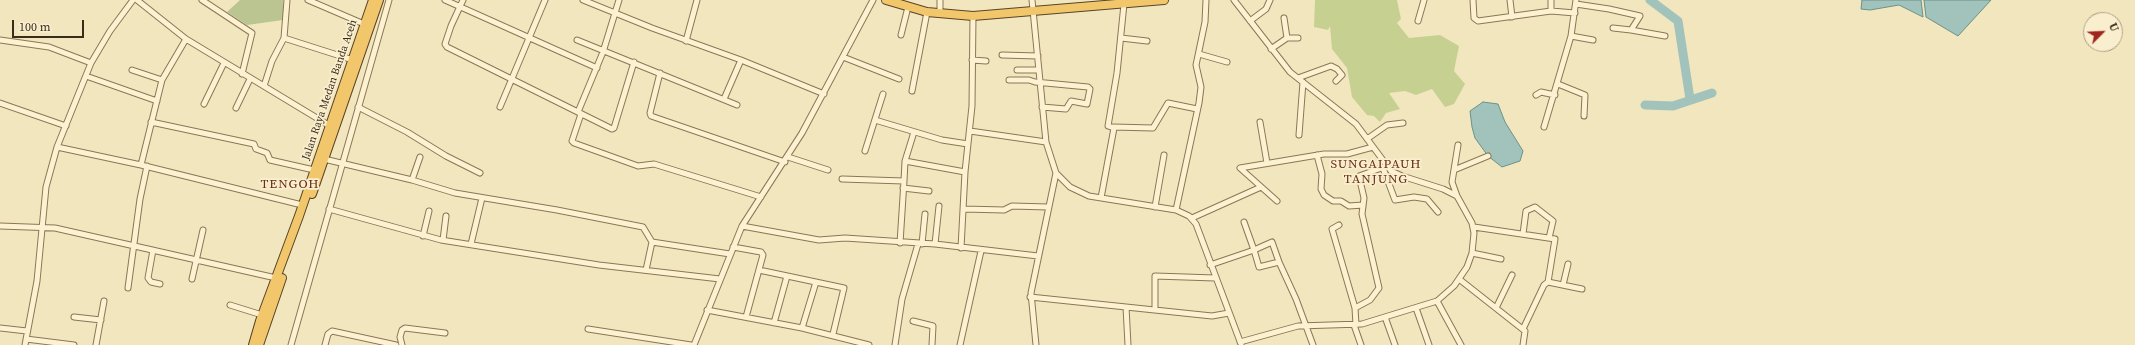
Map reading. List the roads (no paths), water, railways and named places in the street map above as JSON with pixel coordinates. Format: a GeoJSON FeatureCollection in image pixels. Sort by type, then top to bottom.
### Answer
{"type":"FeatureCollection","features":[{"type":"Feature","properties":{"kind":"highway"},"geometry":{"type":"LineString","coordinates":[[886,0],[905,4],[927,12],[973,16],[1164,0]]}},
{"type":"Feature","properties":{"kind":"highway","name":"Jalan Raya Medan Banda Aceh"},"geometry":{"type":"LineString","coordinates":[[259,345],[301,217],[302,205],[372,1]]}},
{"type":"Feature","properties":{"kind":"highway","name":"Jalan Raya Medan Banda Aceh"},"geometry":{"type":"LineString","coordinates":[[254,345],[262,315],[324,159],[372,1]]}},
{"type":"Feature","properties":{"kind":"street"},"geometry":{"type":"LineString","coordinates":[[25,345],[37,282],[44,228],[46,187],[57,147],[91,63],[110,31],[133,0]]}},
{"type":"Feature","properties":{"kind":"street"},"geometry":{"type":"LineString","coordinates":[[137,0],[186,39],[330,126]]}},
{"type":"Feature","properties":{"kind":"street"},"geometry":{"type":"LineString","coordinates":[[202,0],[252,33],[242,74]]}},
{"type":"Feature","properties":{"kind":"street"},"geometry":{"type":"LineString","coordinates":[[264,86],[272,61],[284,38],[287,0]]}},
{"type":"Feature","properties":{"kind":"street"},"geometry":{"type":"LineString","coordinates":[[308,0],[364,24]]}},
{"type":"Feature","properties":{"kind":"street"},"geometry":{"type":"LineString","coordinates":[[291,345],[389,0],[386,0]]}},
{"type":"Feature","properties":{"kind":"street"},"geometry":{"type":"LineString","coordinates":[[445,0],[597,68]]}},
{"type":"Feature","properties":{"kind":"street"},"geometry":{"type":"LineString","coordinates":[[463,0],[451,26],[446,46],[612,129],[614,128],[634,62]]}},
{"type":"Feature","properties":{"kind":"street"},"geometry":{"type":"LineString","coordinates":[[500,107],[545,0]]}},
{"type":"Feature","properties":{"kind":"street"},"geometry":{"type":"LineString","coordinates":[[583,0],[686,41],[741,60],[824,94]]}},
{"type":"Feature","properties":{"kind":"street"},"geometry":{"type":"LineString","coordinates":[[619,0],[616,14],[580,113],[572,141],[638,166],[654,164],[761,197]]}},
{"type":"Feature","properties":{"kind":"street"},"geometry":{"type":"LineString","coordinates":[[686,41],[697,0]]}},
{"type":"Feature","properties":{"kind":"street"},"geometry":{"type":"LineString","coordinates":[[694,345],[742,226],[786,159],[824,94],[873,0]]}},
{"type":"Feature","properties":{"kind":"street"},"geometry":{"type":"LineString","coordinates":[[940,0],[940,14]]}},
{"type":"Feature","properties":{"kind":"street"},"geometry":{"type":"LineString","coordinates":[[1032,0],[1046,142],[1056,173],[1076,191],[1101,198],[1176,210],[1187,214],[1192,218],[1241,344],[1291,327],[1355,325],[1416,308],[1437,300],[1459,279],[1469,265],[1472,253],[1474,227],[1457,196],[1452,182],[1458,145]]}},
{"type":"Feature","properties":{"kind":"street"},"geometry":{"type":"LineString","coordinates":[[1176,210],[1198,109],[1201,87],[1196,68],[1205,22],[1206,0]]}},
{"type":"Feature","properties":{"kind":"street"},"geometry":{"type":"LineString","coordinates":[[1234,0],[1290,72],[1356,124],[1373,147],[1385,167],[1396,200],[1414,197],[1428,199],[1438,212]]}},
{"type":"Feature","properties":{"kind":"street"},"geometry":{"type":"LineString","coordinates":[[1250,21],[1266,9],[1270,0]]}},
{"type":"Feature","properties":{"kind":"street"},"geometry":{"type":"LineString","coordinates":[[1418,21],[1424,0]]}},
{"type":"Feature","properties":{"kind":"street"},"geometry":{"type":"LineString","coordinates":[[1473,0],[1474,18],[1476,21],[1512,18],[1550,11],[1575,13]]}},
{"type":"Feature","properties":{"kind":"street"},"geometry":{"type":"LineString","coordinates":[[1510,0],[1512,18]]}},
{"type":"Feature","properties":{"kind":"street"},"geometry":{"type":"LineString","coordinates":[[1550,11],[1551,0]]}},
{"type":"Feature","properties":{"kind":"street"},"geometry":{"type":"LineString","coordinates":[[1544,127],[1571,36],[1576,2],[1638,15],[1640,18],[1631,30]]}},
{"type":"Feature","properties":{"kind":"street"},"geometry":{"type":"LineString","coordinates":[[901,36],[905,4]]}},
{"type":"Feature","properties":{"kind":"street"},"geometry":{"type":"LineString","coordinates":[[1124,4],[1121,38],[1108,126],[1153,128],[1168,103],[1198,109]]}},
{"type":"Feature","properties":{"kind":"street"},"geometry":{"type":"LineString","coordinates":[[912,91],[927,12]]}},
{"type":"Feature","properties":{"kind":"street"},"geometry":{"type":"LineString","coordinates":[[961,248],[965,172],[972,106],[973,16]]}},
{"type":"Feature","properties":{"kind":"street"},"geometry":{"type":"LineString","coordinates":[[1284,18],[1287,38]]}},
{"type":"Feature","properties":{"kind":"street"},"geometry":{"type":"LineString","coordinates":[[1613,28],[1665,36]]}},
{"type":"Feature","properties":{"kind":"street"},"geometry":{"type":"LineString","coordinates":[[1571,36],[1593,40]]}},
{"type":"Feature","properties":{"kind":"street"},"geometry":{"type":"LineString","coordinates":[[284,38],[353,60]]}},
{"type":"Feature","properties":{"kind":"street"},"geometry":{"type":"LineString","coordinates":[[1121,38],[1147,41]]}},
{"type":"Feature","properties":{"kind":"street"},"geometry":{"type":"LineString","coordinates":[[1271,49],[1287,38],[1298,38]]}},
{"type":"Feature","properties":{"kind":"street"},"geometry":{"type":"LineString","coordinates":[[141,165],[162,80],[186,39]]}},
{"type":"Feature","properties":{"kind":"street"},"geometry":{"type":"LineString","coordinates":[[0,40],[54,49],[91,63]]}},
{"type":"Feature","properties":{"kind":"street"},"geometry":{"type":"LineString","coordinates":[[578,40],[603,52],[634,62],[737,105]]}},
{"type":"Feature","properties":{"kind":"street"},"geometry":{"type":"LineString","coordinates":[[1199,54],[1227,62]]}},
{"type":"Feature","properties":{"kind":"street"},"geometry":{"type":"LineString","coordinates":[[1002,55],[1038,56]]}},
{"type":"Feature","properties":{"kind":"street"},"geometry":{"type":"LineString","coordinates":[[843,57],[899,79]]}},
{"type":"Feature","properties":{"kind":"street"},"geometry":{"type":"LineString","coordinates":[[724,99],[741,60]]}},
{"type":"Feature","properties":{"kind":"street"},"geometry":{"type":"LineString","coordinates":[[972,60],[986,61]]}},
{"type":"Feature","properties":{"kind":"street"},"geometry":{"type":"LineString","coordinates":[[204,104],[224,63]]}},
{"type":"Feature","properties":{"kind":"street"},"geometry":{"type":"LineString","coordinates":[[1301,80],[1330,66],[1337,69],[1342,75],[1336,81]]}},
{"type":"Feature","properties":{"kind":"street"},"geometry":{"type":"LineString","coordinates":[[132,70],[162,80]]}},
{"type":"Feature","properties":{"kind":"street"},"geometry":{"type":"LineString","coordinates":[[1017,70],[1039,70]]}},
{"type":"Feature","properties":{"kind":"street"},"geometry":{"type":"LineString","coordinates":[[660,73],[650,113],[651,116],[786,159],[828,170]]}},
{"type":"Feature","properties":{"kind":"street"},"geometry":{"type":"LineString","coordinates":[[86,76],[157,101]]}},
{"type":"Feature","properties":{"kind":"street"},"geometry":{"type":"LineString","coordinates":[[236,108],[250,79]]}},
{"type":"Feature","properties":{"kind":"street"},"geometry":{"type":"LineString","coordinates":[[1009,80],[1088,86],[1090,89],[1087,104],[1071,101],[1067,109],[1042,107]]}},
{"type":"Feature","properties":{"kind":"street"},"geometry":{"type":"LineString","coordinates":[[1299,135],[1301,80]]}},
{"type":"Feature","properties":{"kind":"street"},"geometry":{"type":"LineString","coordinates":[[1558,84],[1585,95],[1584,116]]}},
{"type":"Feature","properties":{"kind":"street"},"geometry":{"type":"LineString","coordinates":[[1536,95],[1541,92],[1554,95]]}},
{"type":"Feature","properties":{"kind":"street"},"geometry":{"type":"LineString","coordinates":[[865,151],[883,94]]}},
{"type":"Feature","properties":{"kind":"street"},"geometry":{"type":"LineString","coordinates":[[0,104],[66,126]]}},
{"type":"Feature","properties":{"kind":"street"},"geometry":{"type":"LineString","coordinates":[[358,107],[407,132],[446,156],[480,173]]}},
{"type":"Feature","properties":{"kind":"street"},"geometry":{"type":"LineString","coordinates":[[875,120],[942,140],[968,144]]}},
{"type":"Feature","properties":{"kind":"street"},"geometry":{"type":"LineString","coordinates":[[151,122],[254,144],[256,149],[267,153],[270,160],[314,170]]}},
{"type":"Feature","properties":{"kind":"street"},"geometry":{"type":"LineString","coordinates":[[1260,122],[1266,163]]}},
{"type":"Feature","properties":{"kind":"street"},"geometry":{"type":"LineString","coordinates":[[1367,139],[1387,125],[1403,122]]}},
{"type":"Feature","properties":{"kind":"street"},"geometry":{"type":"LineString","coordinates":[[1101,198],[1113,127]]}},
{"type":"Feature","properties":{"kind":"street"},"geometry":{"type":"LineString","coordinates":[[970,131],[1046,142]]}},
{"type":"Feature","properties":{"kind":"street"},"geometry":{"type":"LineString","coordinates":[[900,243],[905,161],[914,132]]}},
{"type":"Feature","properties":{"kind":"street"},"geometry":{"type":"LineString","coordinates":[[57,147],[147,166],[302,205]]}},
{"type":"Feature","properties":{"kind":"street"},"geometry":{"type":"LineString","coordinates":[[1277,201],[1240,168],[1317,155],[1347,154],[1373,147]]}},
{"type":"Feature","properties":{"kind":"street"},"geometry":{"type":"LineString","coordinates":[[1155,207],[1164,155]]}},
{"type":"Feature","properties":{"kind":"street"},"geometry":{"type":"LineString","coordinates":[[1317,155],[1322,174],[1321,188],[1324,195],[1333,201],[1341,201],[1349,206],[1363,205]]}},
{"type":"Feature","properties":{"kind":"street"},"geometry":{"type":"LineString","coordinates":[[1454,170],[1488,156]]}},
{"type":"Feature","properties":{"kind":"street"},"geometry":{"type":"LineString","coordinates":[[412,180],[420,158]]}},
{"type":"Feature","properties":{"kind":"street"},"geometry":{"type":"LineString","coordinates":[[324,159],[412,180],[455,194],[557,210],[643,227],[652,242],[646,270]]}},
{"type":"Feature","properties":{"kind":"street"},"geometry":{"type":"LineString","coordinates":[[905,161],[965,172]]}},
{"type":"Feature","properties":{"kind":"street"},"geometry":{"type":"LineString","coordinates":[[128,288],[140,199],[147,166]]}},
{"type":"Feature","properties":{"kind":"street"},"geometry":{"type":"LineString","coordinates":[[1385,167],[1397,175],[1443,189],[1457,196]]}},
{"type":"Feature","properties":{"kind":"street"},"geometry":{"type":"LineString","coordinates":[[1355,308],[1370,300],[1379,287],[1362,214],[1364,198],[1359,176],[1385,167]]}},
{"type":"Feature","properties":{"kind":"street"},"geometry":{"type":"LineString","coordinates":[[1036,345],[1030,297],[1056,173]]}},
{"type":"Feature","properties":{"kind":"street"},"geometry":{"type":"LineString","coordinates":[[842,179],[904,181]]}},
{"type":"Feature","properties":{"kind":"street"},"geometry":{"type":"LineString","coordinates":[[1192,218],[1261,187]]}},
{"type":"Feature","properties":{"kind":"street"},"geometry":{"type":"LineString","coordinates":[[903,188],[929,191]]}},
{"type":"Feature","properties":{"kind":"street"},"geometry":{"type":"LineString","coordinates":[[470,244],[482,198]]}},
{"type":"Feature","properties":{"kind":"street"},"geometry":{"type":"LineString","coordinates":[[935,244],[939,206]]}},
{"type":"Feature","properties":{"kind":"street"},"geometry":{"type":"LineString","coordinates":[[964,208],[1004,210],[1012,206],[1048,207]]}},
{"type":"Feature","properties":{"kind":"street"},"geometry":{"type":"LineString","coordinates":[[1523,234],[1526,211],[1535,207],[1553,221],[1548,238]]}},
{"type":"Feature","properties":{"kind":"street"},"geometry":{"type":"LineString","coordinates":[[329,209],[367,218],[422,236],[442,240],[599,265],[720,279]]}},
{"type":"Feature","properties":{"kind":"street"},"geometry":{"type":"LineString","coordinates":[[422,236],[429,211]]}},
{"type":"Feature","properties":{"kind":"street"},"geometry":{"type":"LineString","coordinates":[[895,345],[902,299],[920,244],[926,214]]}},
{"type":"Feature","properties":{"kind":"street"},"geometry":{"type":"LineString","coordinates":[[442,240],[446,216]]}},
{"type":"Feature","properties":{"kind":"street"},"geometry":{"type":"LineString","coordinates":[[1244,222],[1260,268],[1279,262]]}},
{"type":"Feature","properties":{"kind":"street"},"geometry":{"type":"LineString","coordinates":[[1339,225],[1332,229],[1355,308],[1355,325],[1361,345]]}},
{"type":"Feature","properties":{"kind":"street"},"geometry":{"type":"LineString","coordinates":[[0,226],[44,228],[134,245],[276,278]]}},
{"type":"Feature","properties":{"kind":"street"},"geometry":{"type":"LineString","coordinates":[[742,226],[819,240],[845,238],[900,243],[935,244],[981,251],[1038,256]]}},
{"type":"Feature","properties":{"kind":"street"},"geometry":{"type":"LineString","coordinates":[[1474,227],[1555,239],[1548,282],[1544,284],[1523,329]]}},
{"type":"Feature","properties":{"kind":"street"},"geometry":{"type":"LineString","coordinates":[[192,279],[195,260],[203,230]]}},
{"type":"Feature","properties":{"kind":"street"},"geometry":{"type":"LineString","coordinates":[[652,242],[730,254]]}},
{"type":"Feature","properties":{"kind":"street"},"geometry":{"type":"LineString","coordinates":[[1210,265],[1254,250],[1272,242],[1313,345]]}},
{"type":"Feature","properties":{"kind":"street"},"geometry":{"type":"LineString","coordinates":[[733,247],[762,253],[763,255],[746,317]]}},
{"type":"Feature","properties":{"kind":"street"},"geometry":{"type":"LineString","coordinates":[[153,250],[148,278],[151,282],[160,284]]}},
{"type":"Feature","properties":{"kind":"street"},"geometry":{"type":"LineString","coordinates":[[960,345],[981,251]]}},
{"type":"Feature","properties":{"kind":"street"},"geometry":{"type":"LineString","coordinates":[[1472,253],[1501,259]]}},
{"type":"Feature","properties":{"kind":"street"},"geometry":{"type":"LineString","coordinates":[[1563,285],[1568,264]]}},
{"type":"Feature","properties":{"kind":"street"},"geometry":{"type":"LineString","coordinates":[[758,270],[844,289],[833,334]]}},
{"type":"Feature","properties":{"kind":"street"},"geometry":{"type":"LineString","coordinates":[[1496,308],[1512,275]]}},
{"type":"Feature","properties":{"kind":"street"},"geometry":{"type":"LineString","coordinates":[[774,323],[787,276]]}},
{"type":"Feature","properties":{"kind":"street"},"geometry":{"type":"LineString","coordinates":[[1154,310],[1155,276],[1215,278]]}},
{"type":"Feature","properties":{"kind":"street"},"geometry":{"type":"LineString","coordinates":[[1459,279],[1526,332],[1523,345]]}},
{"type":"Feature","properties":{"kind":"street"},"geometry":{"type":"LineString","coordinates":[[802,328],[816,282]]}},
{"type":"Feature","properties":{"kind":"street"},"geometry":{"type":"LineString","coordinates":[[1548,282],[1582,289]]}},
{"type":"Feature","properties":{"kind":"street"},"geometry":{"type":"LineString","coordinates":[[1030,297],[1212,316],[1229,313]]}},
{"type":"Feature","properties":{"kind":"street"},"geometry":{"type":"LineString","coordinates":[[1437,300],[1461,345]]}},
{"type":"Feature","properties":{"kind":"street"},"geometry":{"type":"LineString","coordinates":[[96,345],[104,302]]}},
{"type":"Feature","properties":{"kind":"street"},"geometry":{"type":"LineString","coordinates":[[230,305],[262,315]]}},
{"type":"Feature","properties":{"kind":"street"},"geometry":{"type":"LineString","coordinates":[[1126,307],[1128,345]]}},
{"type":"Feature","properties":{"kind":"street"},"geometry":{"type":"LineString","coordinates":[[1416,308],[1429,345]]}},
{"type":"Feature","properties":{"kind":"street"},"geometry":{"type":"LineString","coordinates":[[707,310],[833,334],[860,344],[869,345]]}},
{"type":"Feature","properties":{"kind":"street"},"geometry":{"type":"LineString","coordinates":[[74,317],[101,320]]}},
{"type":"Feature","properties":{"kind":"street"},"geometry":{"type":"LineString","coordinates":[[1385,317],[1395,345]]}},
{"type":"Feature","properties":{"kind":"street"},"geometry":{"type":"LineString","coordinates":[[913,321],[932,326],[932,345]]}},
{"type":"Feature","properties":{"kind":"street"},"geometry":{"type":"LineString","coordinates":[[0,328],[27,331]]}},
{"type":"Feature","properties":{"kind":"street"},"geometry":{"type":"LineString","coordinates":[[402,345],[400,337],[402,330],[405,328],[445,333]]}},
{"type":"Feature","properties":{"kind":"street"},"geometry":{"type":"LineString","coordinates":[[588,328],[691,345]]}},
{"type":"Feature","properties":{"kind":"street"},"geometry":{"type":"LineString","coordinates":[[325,345],[328,334],[332,331],[396,345]]}},
{"type":"Feature","properties":{"kind":"street"},"geometry":{"type":"LineString","coordinates":[[26,339],[74,345]]}},
{"type":"Feature","properties":{"kind":"water"},"geometry":{"type":"Polygon","coordinates":[[[1862,0],[1921,0],[1923,17],[1899,5],[1870,10],[1861,9],[1862,0]]]}},
{"type":"Feature","properties":{"kind":"water"},"geometry":{"type":"Polygon","coordinates":[[[1924,0],[1991,0],[1958,36],[1926,17],[1924,0]]]}},
{"type":"Feature","properties":{"kind":"water"},"geometry":{"type":"Polygon","coordinates":[[[1483,102],[1498,104],[1505,122],[1523,151],[1520,161],[1502,167],[1488,156],[1475,138],[1470,111],[1483,102]]]}},
{"type":"Feature","properties":{"kind":"waterway"},"geometry":{"type":"LineString","coordinates":[[1650,0],[1678,21],[1690,99]]}},
{"type":"Feature","properties":{"kind":"waterway"},"geometry":{"type":"LineString","coordinates":[[1645,105],[1673,106],[1712,93]]}},
{"type":"Feature","properties":{"kind":"district","name":"SUNGAIPAUH TANJUNG"},"geometry":{"type":"Point","coordinates":[1376,172]}},
{"type":"Feature","properties":{"kind":"district","name":"TENGOH"},"geometry":{"type":"Point","coordinates":[290,185]}}]}
